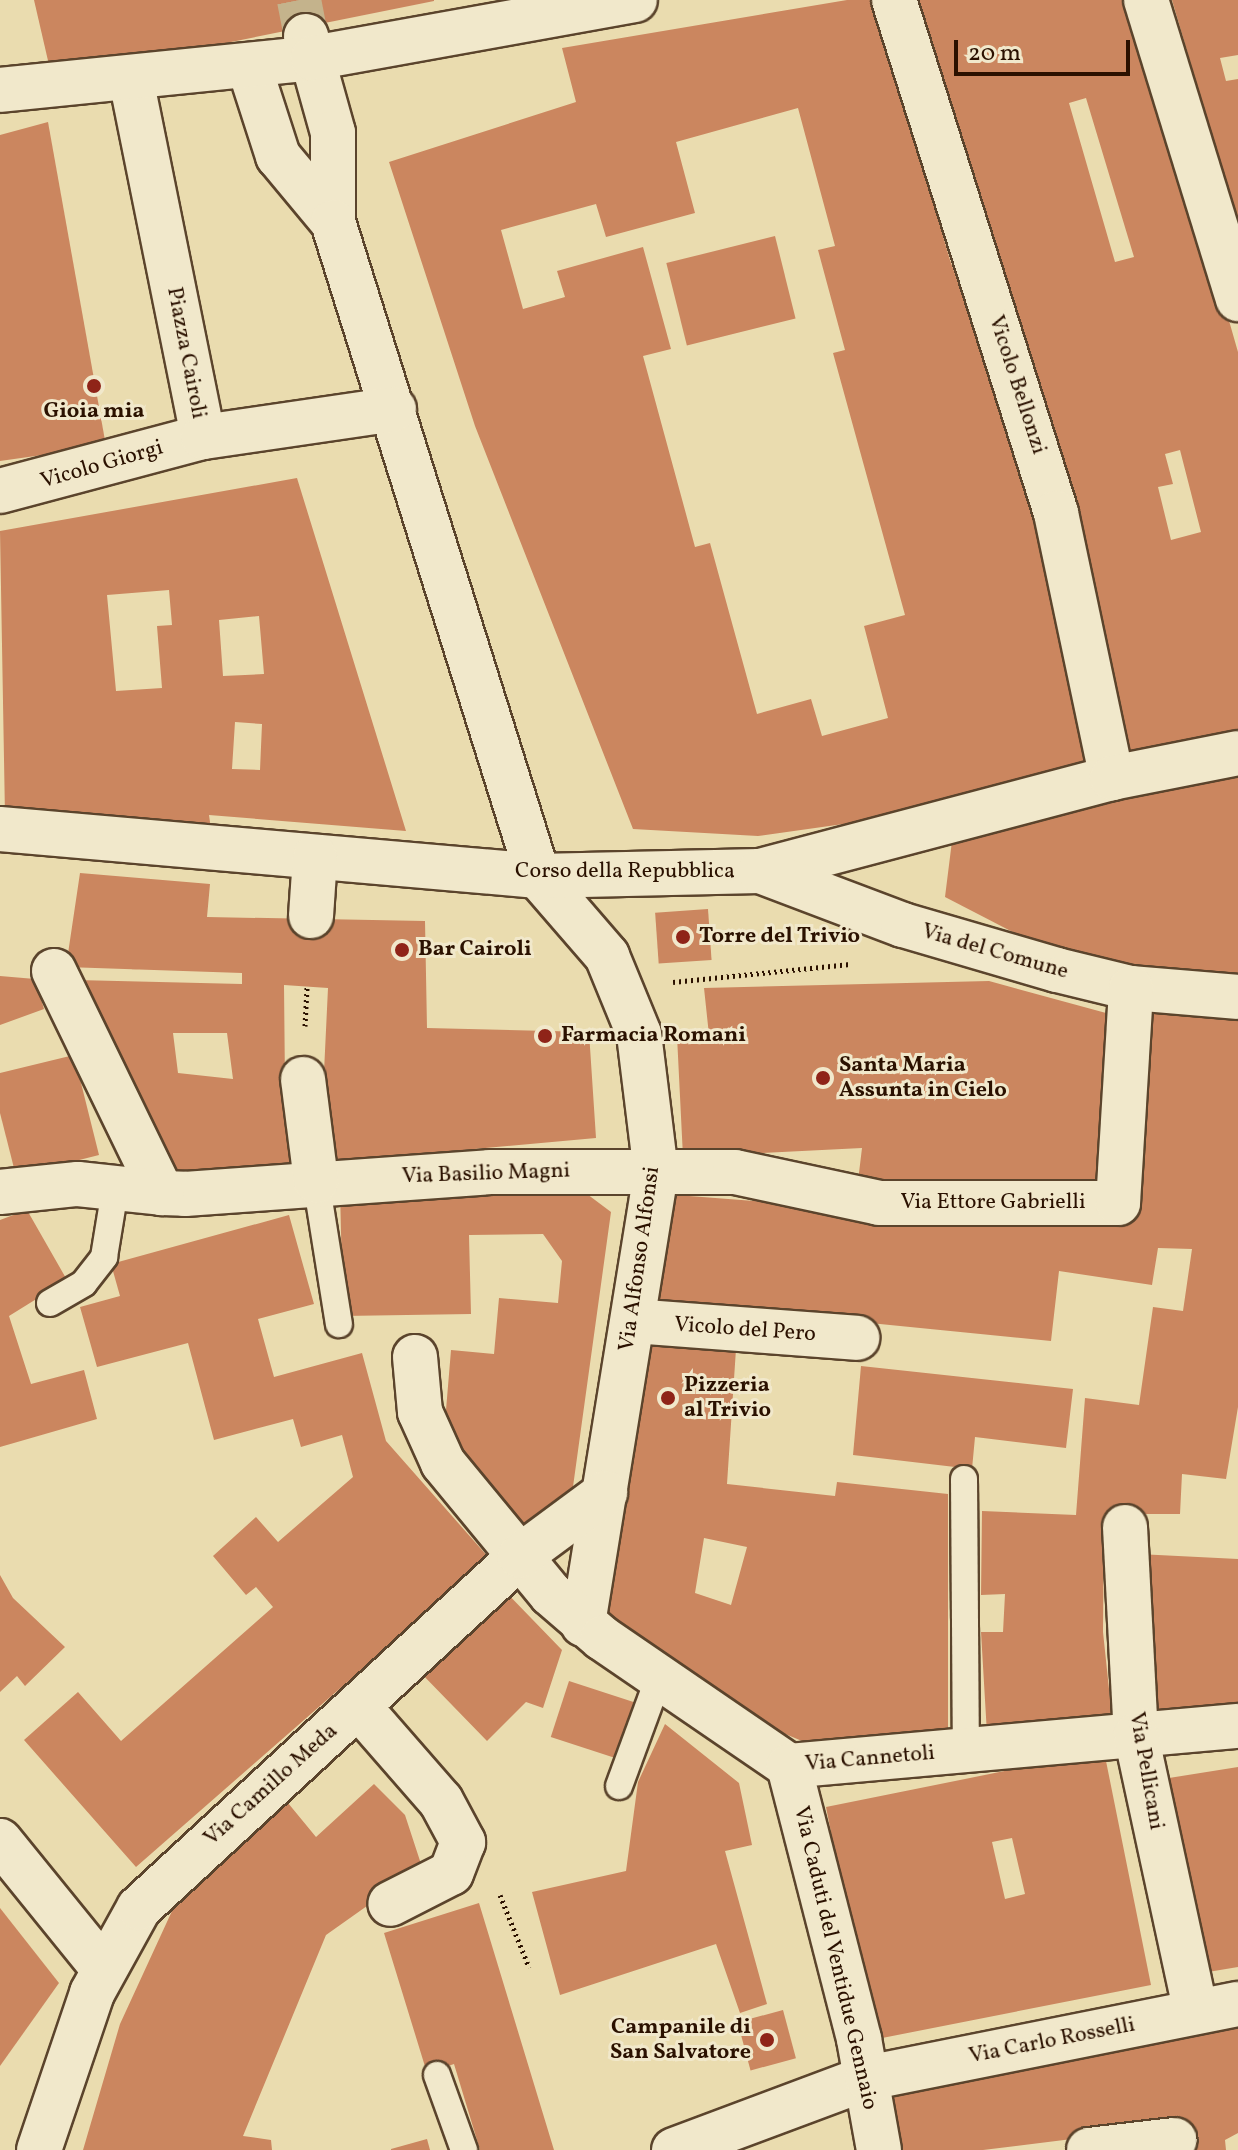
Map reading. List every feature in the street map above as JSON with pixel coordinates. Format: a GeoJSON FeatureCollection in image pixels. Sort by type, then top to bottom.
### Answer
{"type":"FeatureCollection","features":[{"type":"Feature","properties":{"kind":"street"},"geometry":{"type":"LineString","coordinates":[[0,90],[249,66],[310,47],[565,13],[635,0]]}},
{"type":"Feature","properties":{"kind":"street","name":"Vicolo Bellonzi"},"geometry":{"type":"LineString","coordinates":[[894,0],[1056,513],[1112,778]]}},
{"type":"Feature","properties":{"kind":"street"},"geometry":{"type":"LineString","coordinates":[[1146,0],[1238,299]]}},
{"type":"Feature","properties":{"kind":"street"},"geometry":{"type":"LineString","coordinates":[[310,47],[333,133],[333,222],[538,876]]}},
{"type":"Feature","properties":{"kind":"street"},"geometry":{"type":"LineString","coordinates":[[249,66],[278,156],[333,222]]}},
{"type":"Feature","properties":{"kind":"street","name":"Piazza Cairoli"},"geometry":{"type":"LineString","coordinates":[[131,79],[203,437],[394,409]]}},
{"type":"Feature","properties":{"kind":"street","name":"Vicolo Giorgi"},"geometry":{"type":"LineString","coordinates":[[0,491],[203,437]]}},
{"type":"Feature","properties":{"kind":"street","name":"Corso della Repubblica"},"geometry":{"type":"LineString","coordinates":[[0,829],[538,876],[760,871],[1112,778],[1238,753]]}},
{"type":"Feature","properties":{"kind":"street"},"geometry":{"type":"LineString","coordinates":[[311,916],[315,857]]}},
{"type":"Feature","properties":{"kind":"street","name":"Via del Comune"},"geometry":{"type":"LineString","coordinates":[[760,871],[903,925],[1131,988],[1238,997]]}},
{"type":"Feature","properties":{"kind":"street","name":"Via Alfonso Alfonsi"},"geometry":{"type":"LineString","coordinates":[[538,876],[599,944],[624,987],[643,1056],[656,1173],[583,1624]]}},
{"type":"Feature","properties":{"kind":"street"},"geometry":{"type":"LineString","coordinates":[[54,971],[162,1193]]}},
{"type":"Feature","properties":{"kind":"street","name":"Via Ettore Gabrielli"},"geometry":{"type":"LineString","coordinates":[[656,1173],[762,1175],[879,1203],[1118,1203],[1131,988]]}},
{"type":"Feature","properties":{"kind":"street"},"geometry":{"type":"LineString","coordinates":[[303,1079],[316,1181]]}},
{"type":"Feature","properties":{"kind":"street","name":"Via Basilio Magni"},"geometry":{"type":"LineString","coordinates":[[0,1192],[55,1184],[162,1193],[505,1171],[656,1173]]}},
{"type":"Feature","properties":{"kind":"street","name":"Vicolo del Pero"},"geometry":{"type":"LineString","coordinates":[[633,1321],[857,1338]]}},
{"type":"Feature","properties":{"kind":"street","name":"Via Cannetoli"},"geometry":{"type":"LineString","coordinates":[[415,1357],[420,1412],[434,1448],[520,1556],[583,1624],[789,1766],[1238,1726]]}},
{"type":"Feature","properties":{"kind":"street","name":"Via Camillo Meda"},"geometry":{"type":"LineString","coordinates":[[39,2150],[103,1968],[156,1889],[520,1556],[605,1493]]}},
{"type":"Feature","properties":{"kind":"street","name":"Via Pellicani"},"geometry":{"type":"LineString","coordinates":[[1125,1527],[1136,1735],[1196,2012]]}},
{"type":"Feature","properties":{"kind":"street"},"geometry":{"type":"LineString","coordinates":[[358,1706],[441,1801],[463,1842],[451,1873],[390,1904]]}},
{"type":"Feature","properties":{"kind":"street","name":"Via Caduti del Ventidue Gennaio"},"geometry":{"type":"LineString","coordinates":[[789,1766],[867,2078],[879,2150]]}},
{"type":"Feature","properties":{"kind":"street"},"geometry":{"type":"LineString","coordinates":[[0,1841],[103,1968]]}},
{"type":"Feature","properties":{"kind":"street","name":"Via Carlo Rosselli"},"geometry":{"type":"LineString","coordinates":[[674,2150],[867,2078],[1238,2004]]}},
{"type":"Feature","properties":{"kind":"street"},"geometry":{"type":"LineString","coordinates":[[1089,2150],[1174,2140]]}},
{"type":"Feature","properties":{"kind":"lane"},"geometry":{"type":"LineString","coordinates":[[316,1181],[339,1324]]}},
{"type":"Feature","properties":{"kind":"lane"},"geometry":{"type":"LineString","coordinates":[[50,1303],[84,1283],[104,1257],[115,1190]]}},
{"type":"Feature","properties":{"kind":"lane","name":"Via Cannetoli"},"geometry":{"type":"LineString","coordinates":[[964,1479],[966,1751]]}},
{"type":"Feature","properties":{"kind":"lane"},"geometry":{"type":"LineString","coordinates":[[619,1786],[659,1677]]}},
{"type":"Feature","properties":{"kind":"lane"},"geometry":{"type":"LineString","coordinates":[[437,2075],[464,2150]]}},
{"type":"Feature","properties":{"kind":"path"},"geometry":{"type":"LineString","coordinates":[[624,987],[856,963],[903,925]]}},
{"type":"Feature","properties":{"kind":"path"},"geometry":{"type":"LineString","coordinates":[[507,1902],[529,1967]]}},
{"type":"Feature","properties":{"kind":"building"},"geometry":{"type":"Polygon","coordinates":[[[34,0],[434,1],[221,44],[49,65],[34,0]]]}},
{"type":"Feature","properties":{"kind":"building"},"geometry":{"type":"Polygon","coordinates":[[[847,0],[874,0],[950,260],[1033,496],[1099,771],[900,816],[758,836],[633,829],[475,426],[389,162],[576,102],[562,48],[847,0]],[[798,108],[676,142],[695,213],[606,237],[596,204],[501,230],[523,309],[565,297],[557,271],[643,247],[671,349],[643,356],[695,547],[710,543],[757,714],[811,699],[822,736],[888,718],[864,626],[905,615],[833,353],[845,350],[818,250],[835,246],[798,108]]]}},
{"type":"Feature","properties":{"kind":"building"},"geometry":{"type":"Polygon","coordinates":[[[915,0],[1137,0],[1238,352],[1238,738],[1128,763],[915,0]],[[1086,98],[1069,103],[1115,262],[1134,257],[1086,98]],[[1180,450],[1165,454],[1173,484],[1158,487],[1171,540],[1201,532],[1180,450]]]}},
{"type":"Feature","properties":{"kind":"building"},"geometry":{"type":"Polygon","coordinates":[[[1172,0],[1238,0],[1238,55],[1220,58],[1226,81],[1238,79],[1238,224],[1172,0]]]}},
{"type":"Feature","properties":{"kind":"building"},"geometry":{"type":"Polygon","coordinates":[[[48,122],[106,446],[0,461],[0,135],[48,122]]]}},
{"type":"Feature","properties":{"kind":"building"},"geometry":{"type":"Polygon","coordinates":[[[775,236],[796,318],[687,346],[666,263],[775,236]]]}},
{"type":"Feature","properties":{"kind":"building"},"geometry":{"type":"Polygon","coordinates":[[[297,478],[406,831],[209,815],[211,829],[5,816],[0,531],[297,478]],[[169,590],[107,595],[116,691],[162,688],[157,626],[172,625],[169,590]],[[259,616],[219,620],[223,676],[264,674],[259,616]],[[235,722],[232,769],[260,770],[262,724],[235,722]]]}},
{"type":"Feature","properties":{"kind":"building"},"geometry":{"type":"Polygon","coordinates":[[[1238,777],[1238,985],[1067,960],[945,897],[952,841],[1093,801],[1238,777]]]}},
{"type":"Feature","properties":{"kind":"building"},"geometry":{"type":"Polygon","coordinates":[[[80,873],[210,884],[207,917],[425,921],[427,1028],[589,1032],[596,1138],[331,1162],[323,1093],[328,988],[284,985],[285,1085],[300,1167],[173,1184],[76,980],[242,984],[242,973],[66,967],[80,873]],[[173,1033],[178,1073],[233,1079],[227,1033],[173,1033]]]}},
{"type":"Feature","properties":{"kind":"building","name":"Torre del Trivio"},"geometry":{"type":"Polygon","coordinates":[[[708,909],[712,960],[659,964],[655,913],[708,909]]]}},
{"type":"Feature","properties":{"kind":"building"},"geometry":{"type":"Polygon","coordinates":[[[0,976],[35,979],[44,1009],[0,1025],[0,976]]]}},
{"type":"Feature","properties":{"kind":"building"},"geometry":{"type":"Polygon","coordinates":[[[989,981],[1106,1013],[1096,1189],[858,1181],[862,1148],[683,1157],[677,1036],[709,1035],[704,988],[989,981]]]}},
{"type":"Feature","properties":{"kind":"building"},"geometry":{"type":"Polygon","coordinates":[[[1151,1012],[1238,1014],[1238,1407],[1226,1479],[1182,1474],[1180,1514],[1104,1514],[1103,1632],[1113,1727],[987,1734],[981,1632],[1003,1632],[1005,1594],[981,1595],[982,1511],[1076,1515],[1085,1398],[1139,1405],[1153,1307],[1183,1311],[1192,1249],[1158,1248],[1152,1285],[1059,1271],[1051,1341],[648,1301],[663,1194],[961,1217],[1127,1218],[1151,1012]]]}},
{"type":"Feature","properties":{"kind":"building"},"geometry":{"type":"Polygon","coordinates":[[[74,1055],[99,1155],[16,1176],[0,1113],[0,1073],[74,1055]]]}},
{"type":"Feature","properties":{"kind":"building"},"geometry":{"type":"Polygon","coordinates":[[[575,1185],[611,1212],[572,1494],[524,1536],[443,1446],[451,1350],[494,1354],[499,1298],[558,1303],[562,1261],[543,1234],[469,1235],[471,1314],[343,1316],[340,1190],[575,1185]]]}},
{"type":"Feature","properties":{"kind":"building"},"geometry":{"type":"Polygon","coordinates":[[[27,1210],[67,1280],[9,1316],[31,1384],[84,1370],[97,1419],[0,1447],[0,1220],[27,1210]]]}},
{"type":"Feature","properties":{"kind":"building"},"geometry":{"type":"Polygon","coordinates":[[[289,1215],[314,1304],[258,1319],[274,1377],[362,1353],[386,1441],[489,1558],[136,1867],[24,1740],[78,1692],[121,1741],[273,1607],[256,1587],[246,1595],[213,1556],[256,1517],[278,1542],[353,1477],[342,1435],[301,1447],[293,1419],[214,1440],[188,1343],[97,1367],[80,1307],[120,1296],[111,1264],[289,1215]]]}},
{"type":"Feature","properties":{"kind":"building"},"geometry":{"type":"Polygon","coordinates":[[[645,1334],[736,1349],[727,1484],[835,1496],[837,1482],[948,1494],[948,1738],[802,1741],[738,1714],[663,1653],[600,1625],[645,1334]],[[704,1538],[695,1593],[731,1605],[747,1547],[704,1538]]]}},
{"type":"Feature","properties":{"kind":"building"},"geometry":{"type":"Polygon","coordinates":[[[861,1366],[1073,1389],[1066,1448],[975,1437],[972,1469],[853,1455],[861,1366]]]}},
{"type":"Feature","properties":{"kind":"building"},"geometry":{"type":"Polygon","coordinates":[[[1138,1554],[1238,1559],[1238,1709],[1147,1717],[1138,1554]]]}},
{"type":"Feature","properties":{"kind":"building"},"geometry":{"type":"Polygon","coordinates":[[[0,1575],[13,1598],[65,1647],[25,1686],[17,1676],[0,1692],[0,1575]]]}},
{"type":"Feature","properties":{"kind":"building"},"geometry":{"type":"Polygon","coordinates":[[[502,1588],[562,1650],[543,1708],[526,1702],[487,1741],[418,1670],[502,1588]]]}},
{"type":"Feature","properties":{"kind":"building"},"geometry":{"type":"Polygon","coordinates":[[[569,1681],[637,1703],[618,1759],[551,1737],[569,1681]]]}},
{"type":"Feature","properties":{"kind":"building"},"geometry":{"type":"Polygon","coordinates":[[[665,1724],[739,1783],[752,1845],[725,1851],[767,2004],[740,2013],[716,1944],[560,1995],[532,1892],[626,1871],[638,1782],[665,1724]]]}},
{"type":"Feature","properties":{"kind":"building"},"geometry":{"type":"Polygon","coordinates":[[[1104,1751],[1151,1985],[872,2040],[826,1807],[1104,1751]],[[1012,1838],[992,1842],[1005,1899],[1025,1894],[1012,1838]]]}},
{"type":"Feature","properties":{"kind":"building"},"geometry":{"type":"Polygon","coordinates":[[[1238,1767],[1238,1967],[1202,1973],[1169,1778],[1238,1767]]]}},
{"type":"Feature","properties":{"kind":"building"},"geometry":{"type":"Polygon","coordinates":[[[374,1784],[405,1815],[422,1867],[326,1935],[243,2136],[271,2140],[272,2150],[83,2150],[120,2024],[172,1911],[288,1803],[316,1837],[374,1784]]]}},
{"type":"Feature","properties":{"kind":"building"},"geometry":{"type":"Polygon","coordinates":[[[479,1903],[554,2150],[480,2150],[454,2064],[427,2073],[384,1933],[479,1903]]]}},
{"type":"Feature","properties":{"kind":"building"},"geometry":{"type":"Polygon","coordinates":[[[0,1908],[59,1983],[0,2066],[0,1908]]]}},
{"type":"Feature","properties":{"kind":"building","name":"Campanile di San Salvatore"},"geometry":{"type":"Polygon","coordinates":[[[783,2010],[796,2058],[751,2070],[738,2022],[783,2010]]]}},
{"type":"Feature","properties":{"kind":"building"},"geometry":{"type":"Polygon","coordinates":[[[1238,2027],[1238,2133],[1225,2140],[1226,2150],[1181,2150],[1176,2126],[983,2150],[894,2150],[885,2090],[1238,2027]]]}},
{"type":"Feature","properties":{"kind":"building"},"geometry":{"type":"Polygon","coordinates":[[[427,2139],[430,2150],[391,2150],[391,2149],[427,2139]]]}},
{"type":"Feature","properties":{"kind":"tunnel"},"geometry":{"type":"LineString","coordinates":[[299,0],[306,36]]}},
{"type":"Feature","properties":{"kind":"place","name":"Gioia mia"},"geometry":{"type":"Point","coordinates":[94,386]}},
{"type":"Feature","properties":{"kind":"place","name":"Torre del Trivio"},"geometry":{"type":"Point","coordinates":[683,937]}},
{"type":"Feature","properties":{"kind":"place","name":"Bar Cairoli"},"geometry":{"type":"Point","coordinates":[402,950]}},
{"type":"Feature","properties":{"kind":"place","name":"Farmacia Romani"},"geometry":{"type":"Point","coordinates":[545,1036]}},
{"type":"Feature","properties":{"kind":"place","name":"Santa Maria Assunta in Cielo"},"geometry":{"type":"Point","coordinates":[823,1078]}},
{"type":"Feature","properties":{"kind":"place","name":"Pizzeria al Trivio"},"geometry":{"type":"Point","coordinates":[668,1398]}},
{"type":"Feature","properties":{"kind":"place","name":"Campanile di San Salvatore"},"geometry":{"type":"Point","coordinates":[767,2040]}}]}
